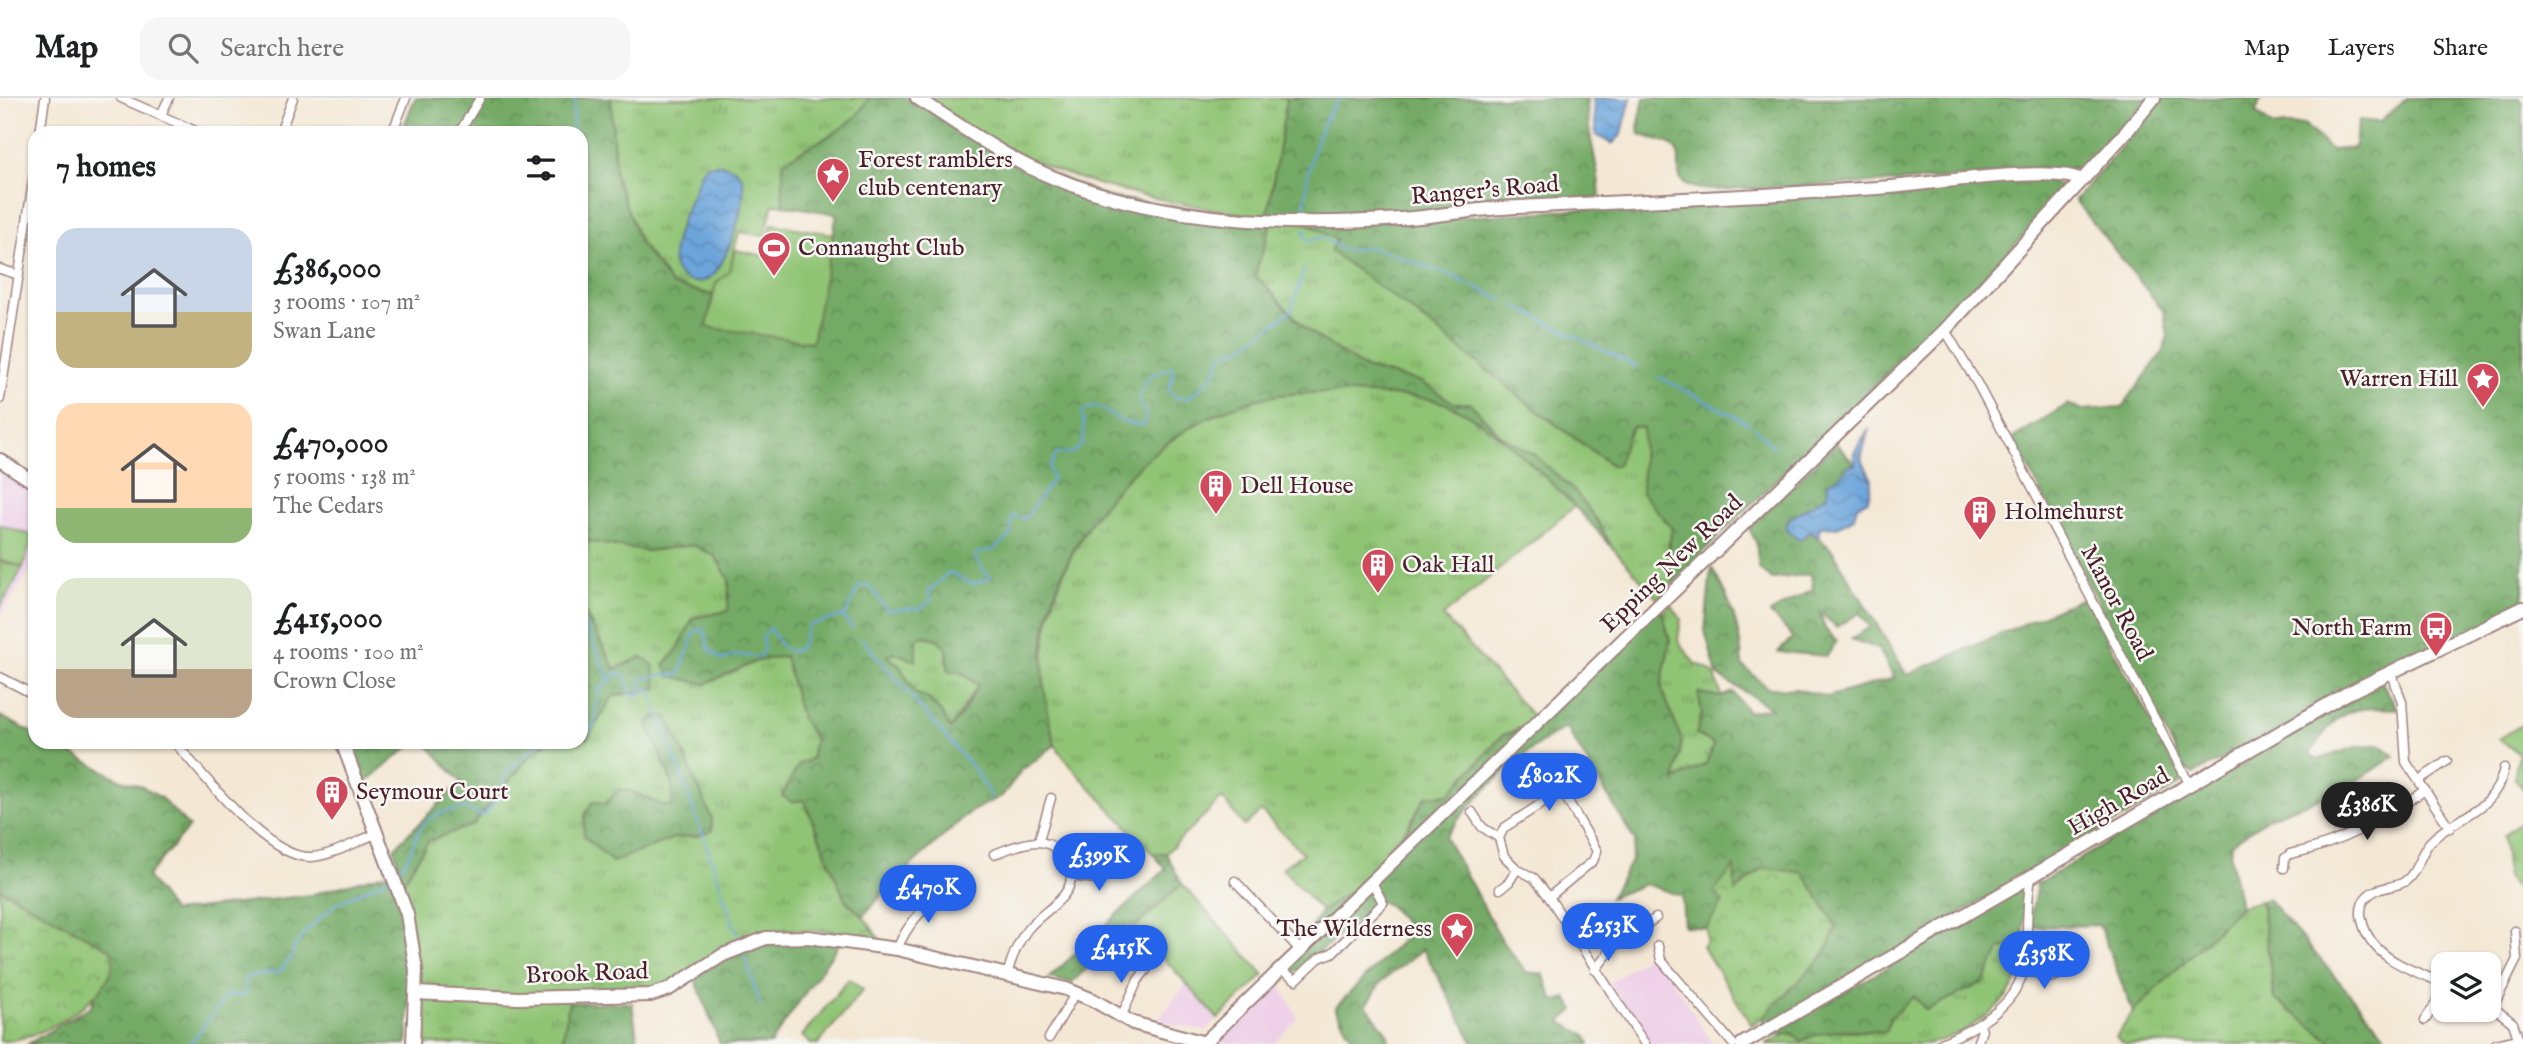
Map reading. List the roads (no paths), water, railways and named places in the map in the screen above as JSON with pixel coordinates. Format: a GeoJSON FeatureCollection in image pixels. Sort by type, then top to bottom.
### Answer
{"type":"FeatureCollection","features":[{"type":"Feature","properties":{"kind":"main road","name":"Ranger's Road"},"geometry":{"type":"LineString","coordinates":[[917,98],[1028,166],[1087,190],[1153,206],[1228,219],[1313,223],[1400,219],[1516,207],[1886,187],[2038,175],[2066,174],[2081,180]]}},
{"type":"Feature","properties":{"kind":"main road","name":"Epping New Road"},"geometry":{"type":"LineString","coordinates":[[1208,1043],[1945,330],[2154,98]]}},
{"type":"Feature","properties":{"kind":"main road"},"geometry":{"type":"LineString","coordinates":[[0,460],[28,478]]}},
{"type":"Feature","properties":{"kind":"main road","name":"High Road"},"geometry":{"type":"LineString","coordinates":[[1747,1043],[2346,694],[2523,608]]}},
{"type":"Feature","properties":{"kind":"main road"},"geometry":{"type":"LineString","coordinates":[[345,749],[407,914],[416,970],[413,1044]]}},
{"type":"Feature","properties":{"kind":"main road","name":"Brook Road"},"geometry":{"type":"LineString","coordinates":[[416,993],[518,998],[651,995],[669,989],[733,950],[766,938],[808,937],[897,949],[1076,992],[1122,1017],[1208,1043]]}},
{"type":"Feature","properties":{"kind":"street"},"geometry":{"type":"LineString","coordinates":[[41,126],[45,98]]}},
{"type":"Feature","properties":{"kind":"street"},"geometry":{"type":"LineString","coordinates":[[121,98],[185,126]]}},
{"type":"Feature","properties":{"kind":"street"},"geometry":{"type":"LineString","coordinates":[[161,115],[169,98]]}},
{"type":"Feature","properties":{"kind":"street"},"geometry":{"type":"LineString","coordinates":[[283,126],[293,98]]}},
{"type":"Feature","properties":{"kind":"street"},"geometry":{"type":"LineString","coordinates":[[395,126],[405,98]]}},
{"type":"Feature","properties":{"kind":"street"},"geometry":{"type":"LineString","coordinates":[[463,126],[480,98]]}},
{"type":"Feature","properties":{"kind":"street"},"geometry":{"type":"LineString","coordinates":[[0,399],[28,214]]}},
{"type":"Feature","properties":{"kind":"street"},"geometry":{"type":"LineString","coordinates":[[0,269],[19,275]]}},
{"type":"Feature","properties":{"kind":"street","name":"Manor Road"},"geometry":{"type":"LineString","coordinates":[[1945,330],[1977,383],[2190,785]]}},
{"type":"Feature","properties":{"kind":"street"},"geometry":{"type":"LineString","coordinates":[[2391,671],[2402,702],[2406,762],[2450,828]]}},
{"type":"Feature","properties":{"kind":"street"},"geometry":{"type":"LineString","coordinates":[[0,677],[28,691]]}},
{"type":"Feature","properties":{"kind":"street"},"geometry":{"type":"LineString","coordinates":[[180,749],[262,837],[282,851],[297,856],[321,856],[378,833]]}},
{"type":"Feature","properties":{"kind":"street"},"geometry":{"type":"LineString","coordinates":[[2419,780],[2447,761]]}},
{"type":"Feature","properties":{"kind":"street"},"geometry":{"type":"LineString","coordinates":[[2431,978],[2399,965],[2377,948],[2364,930],[2360,913],[2364,900],[2374,891],[2403,882],[2432,839],[2488,800],[2502,781],[2504,768]]}},
{"type":"Feature","properties":{"kind":"street"},"geometry":{"type":"LineString","coordinates":[[2284,868],[2285,858],[2290,854],[2348,837],[2395,811],[2425,790]]}},
{"type":"Feature","properties":{"kind":"street"},"geometry":{"type":"LineString","coordinates":[[1499,838],[1504,828],[1551,794],[1564,794],[1596,846],[1597,856],[1549,897]]}},
{"type":"Feature","properties":{"kind":"street"},"geometry":{"type":"LineString","coordinates":[[1039,840],[1051,798]]}},
{"type":"Feature","properties":{"kind":"street"},"geometry":{"type":"LineString","coordinates":[[1472,812],[1482,827],[1499,838],[1504,856],[1517,869],[1534,878],[1549,897],[1645,1044]]}},
{"type":"Feature","properties":{"kind":"street"},"geometry":{"type":"LineString","coordinates":[[994,854],[1039,840],[1054,846],[1065,859],[1071,876],[1062,901],[1028,929],[1007,975]]}},
{"type":"Feature","properties":{"kind":"street"},"geometry":{"type":"LineString","coordinates":[[1071,876],[1097,879],[1112,864]]}},
{"type":"Feature","properties":{"kind":"street"},"geometry":{"type":"LineString","coordinates":[[1500,889],[1509,883],[1517,869]]}},
{"type":"Feature","properties":{"kind":"street"},"geometry":{"type":"LineString","coordinates":[[1939,1044],[1980,1025],[2018,987],[2024,970],[2026,904],[2031,878]]}},
{"type":"Feature","properties":{"kind":"street"},"geometry":{"type":"LineString","coordinates":[[1235,881],[1301,951]]}},
{"type":"Feature","properties":{"kind":"street"},"geometry":{"type":"LineString","coordinates":[[1281,970],[1296,980],[1319,958],[1332,953],[1383,903],[1372,882]]}},
{"type":"Feature","properties":{"kind":"street"},"geometry":{"type":"LineString","coordinates":[[897,949],[901,934],[920,911],[946,890]]}},
{"type":"Feature","properties":{"kind":"street"},"geometry":{"type":"LineString","coordinates":[[1595,970],[1614,946],[1656,918]]}},
{"type":"Feature","properties":{"kind":"street"},"geometry":{"type":"LineString","coordinates":[[2501,988],[2517,959],[2515,931]]}},
{"type":"Feature","properties":{"kind":"street"},"geometry":{"type":"LineString","coordinates":[[1658,946],[1661,960],[1733,1044]]}},
{"type":"Feature","properties":{"kind":"street"},"geometry":{"type":"LineString","coordinates":[[1122,1017],[1138,980],[1147,969]]}},
{"type":"Feature","properties":{"kind":"street"},"geometry":{"type":"LineString","coordinates":[[2024,970],[2052,977],[2063,973]]}},
{"type":"Feature","properties":{"kind":"street"},"geometry":{"type":"LineString","coordinates":[[2512,971],[2520,977]]}},
{"type":"Feature","properties":{"kind":"street"},"geometry":{"type":"LineString","coordinates":[[1049,1038],[1076,992]]}},
{"type":"Feature","properties":{"kind":"street"},"geometry":{"type":"LineString","coordinates":[[2425,1020],[2431,1011]]}},
{"type":"Feature","properties":{"kind":"street"},"geometry":{"type":"LineString","coordinates":[[2495,1044],[2520,1041],[2519,1027],[2501,1012]]}},
{"type":"Feature","properties":{"kind":"street"},"geometry":{"type":"LineString","coordinates":[[1977,1044],[1982,1030],[1980,1025]]}},
{"type":"Feature","properties":{"kind":"water"},"geometry":{"type":"Polygon","coordinates":[[[1593,98],[1631,98],[1622,134],[1612,144],[1596,135],[1593,98]]]}},
{"type":"Feature","properties":{"kind":"water"},"geometry":{"type":"Polygon","coordinates":[[[720,164],[735,170],[742,177],[744,186],[740,214],[730,245],[717,270],[705,280],[693,282],[677,272],[673,259],[674,248],[701,172],[708,165],[720,164]]]}},
{"type":"Feature","properties":{"kind":"water"},"geometry":{"type":"Polygon","coordinates":[[[1869,428],[1861,458],[1872,480],[1868,500],[1857,505],[1854,518],[1837,527],[1820,527],[1818,537],[1810,532],[1799,540],[1786,530],[1788,520],[1827,495],[1828,482],[1837,479],[1850,465],[1855,465],[1854,452],[1869,428]]]}},
{"type":"Feature","properties":{"kind":"waterway"},"geometry":{"type":"LineString","coordinates":[[573,126],[575,98]]}},
{"type":"Feature","properties":{"kind":"waterway"},"geometry":{"type":"LineString","coordinates":[[1305,218],[1306,187],[1312,155],[1323,124],[1340,98]]}},
{"type":"Feature","properties":{"kind":"waterway"},"geometry":{"type":"LineString","coordinates":[[1305,228],[1305,237],[1309,241],[1322,237],[1345,251],[1370,247],[1448,274],[1502,300]]}},
{"type":"Feature","properties":{"kind":"waterway"},"geometry":{"type":"LineString","coordinates":[[1244,346],[1291,311],[1304,269]]}},
{"type":"Feature","properties":{"kind":"waterway"},"geometry":{"type":"LineString","coordinates":[[1515,306],[1637,367]]}},
{"type":"Feature","properties":{"kind":"waterway"},"geometry":{"type":"LineString","coordinates":[[588,734],[594,726],[598,691],[619,672],[625,676],[632,696],[642,695],[640,681],[667,673],[674,676],[680,673],[695,631],[704,629],[709,649],[722,660],[735,655],[759,657],[764,650],[762,638],[770,628],[781,646],[791,652],[800,648],[809,625],[845,615],[859,586],[869,585],[887,610],[922,608],[931,600],[929,591],[949,572],[972,584],[990,578],[975,559],[977,553],[993,550],[1010,536],[1012,516],[1025,519],[1053,479],[1049,469],[1056,454],[1072,453],[1082,445],[1082,411],[1096,406],[1126,422],[1145,424],[1146,413],[1138,402],[1145,383],[1153,375],[1172,367],[1173,376],[1168,391],[1177,398],[1189,398],[1216,372],[1220,355],[1241,348]]}},
{"type":"Feature","properties":{"kind":"waterway"},"geometry":{"type":"LineString","coordinates":[[1659,377],[1750,424]]}},
{"type":"Feature","properties":{"kind":"waterway"},"geometry":{"type":"LineString","coordinates":[[1755,428],[1774,447]]}},
{"type":"Feature","properties":{"kind":"waterway"},"geometry":{"type":"LineString","coordinates":[[842,616],[853,628]]}},
{"type":"Feature","properties":{"kind":"waterway"},"geometry":{"type":"LineString","coordinates":[[588,632],[609,679]]}},
{"type":"Feature","properties":{"kind":"waterway"},"geometry":{"type":"LineString","coordinates":[[862,639],[977,773],[991,797]]}},
{"type":"Feature","properties":{"kind":"waterway"},"geometry":{"type":"LineString","coordinates":[[644,690],[651,690],[657,709]]}},
{"type":"Feature","properties":{"kind":"waterway"},"geometry":{"type":"LineString","coordinates":[[658,712],[704,838]]}},
{"type":"Feature","properties":{"kind":"waterway"},"geometry":{"type":"LineString","coordinates":[[396,872],[405,862],[423,824],[445,812],[464,809],[484,815],[497,799],[506,773],[532,749]]}},
{"type":"Feature","properties":{"kind":"waterway"},"geometry":{"type":"LineString","coordinates":[[705,841],[737,935]]}},
{"type":"Feature","properties":{"kind":"waterway"},"geometry":{"type":"LineString","coordinates":[[190,1044],[227,995],[246,995],[245,977],[279,972],[292,958],[294,947],[306,931],[336,904],[389,878]]}},
{"type":"Feature","properties":{"kind":"waterway"},"geometry":{"type":"LineString","coordinates":[[745,957],[760,1004]]}},
{"type":"Feature","properties":{"kind":"place","name":"Forest ramblers club centenary"},"geometry":{"type":"Point","coordinates":[833,204]}},
{"type":"Feature","properties":{"kind":"place","name":"Connaught Club"},"geometry":{"type":"Point","coordinates":[774,278]}},
{"type":"Feature","properties":{"kind":"place","name":"Warren Hill"},"geometry":{"type":"Point","coordinates":[2483,409]}},
{"type":"Feature","properties":{"kind":"place","name":"Dell House"},"geometry":{"type":"Point","coordinates":[1216,516]}},
{"type":"Feature","properties":{"kind":"place","name":"Holmehurst"},"geometry":{"type":"Point","coordinates":[1980,542]}},
{"type":"Feature","properties":{"kind":"place","name":"Oak Hall"},"geometry":{"type":"Point","coordinates":[1378,595]}},
{"type":"Feature","properties":{"kind":"place","name":"North Farm"},"geometry":{"type":"Point","coordinates":[2436,658]}},
{"type":"Feature","properties":{"kind":"place","name":"Seymour Court"},"geometry":{"type":"Point","coordinates":[332,822]}},
{"type":"Feature","properties":{"kind":"place","name":"The Wilderness"},"geometry":{"type":"Point","coordinates":[1457,959]}}]}
